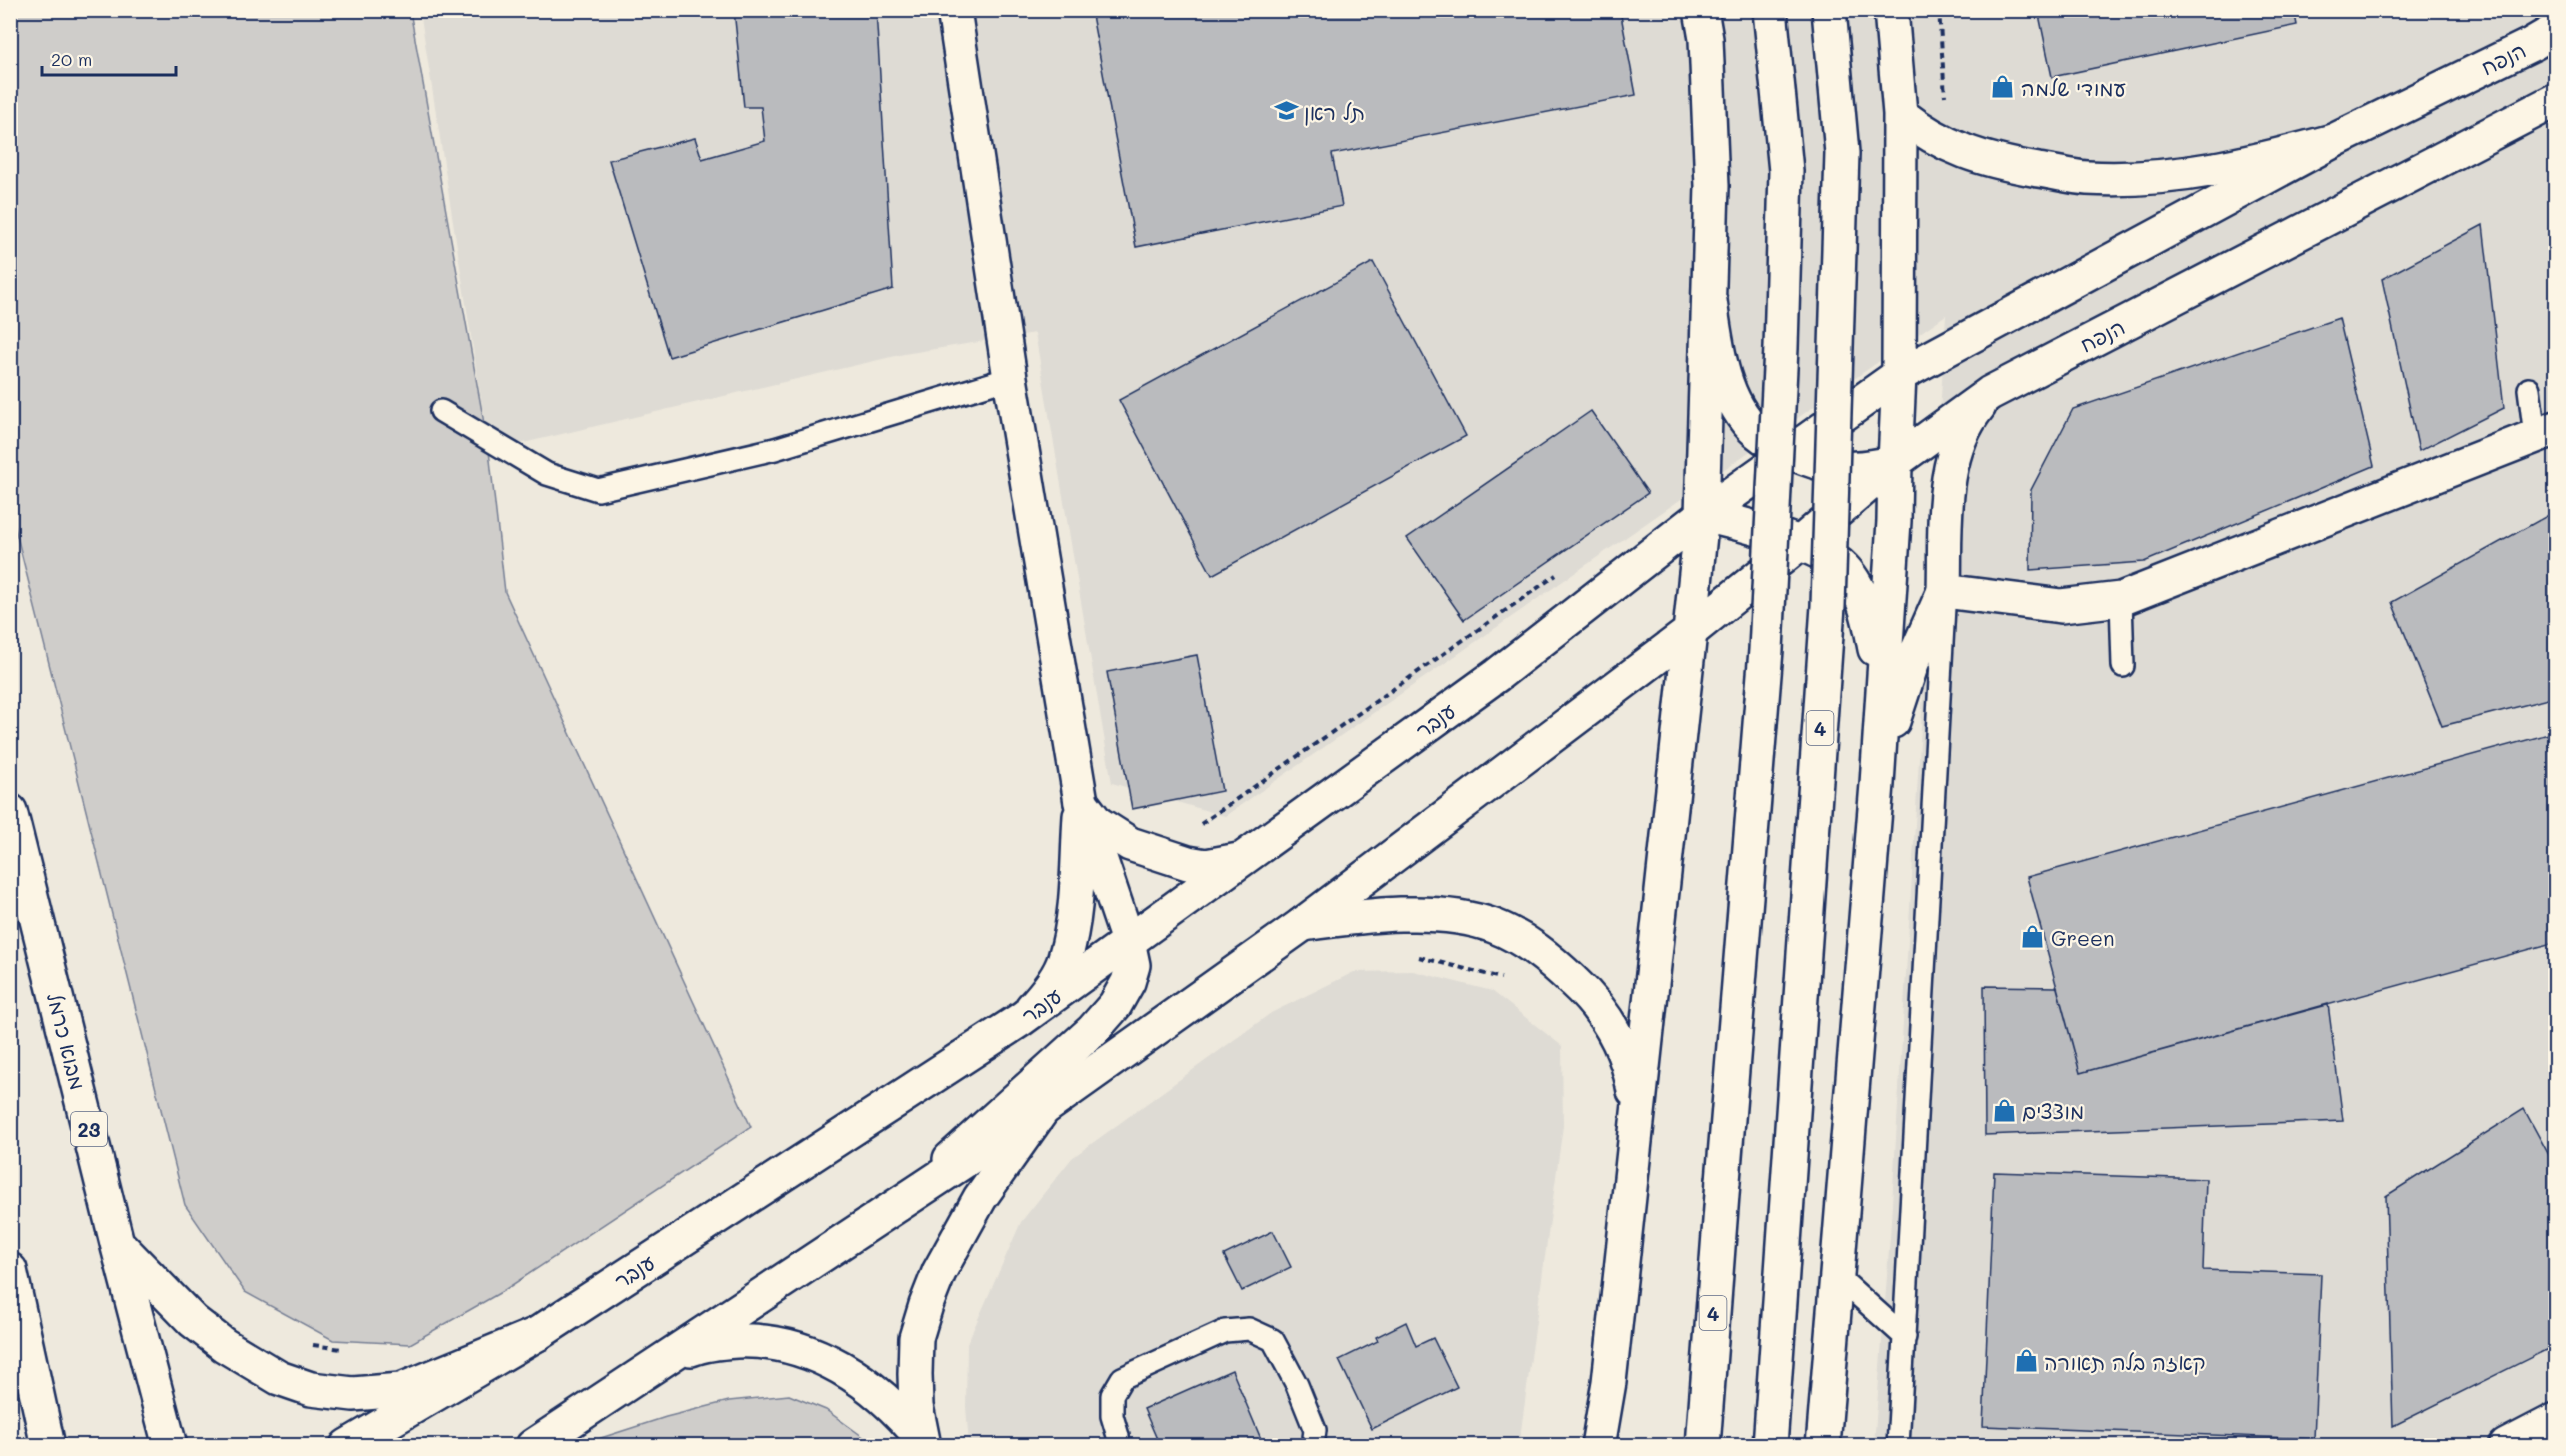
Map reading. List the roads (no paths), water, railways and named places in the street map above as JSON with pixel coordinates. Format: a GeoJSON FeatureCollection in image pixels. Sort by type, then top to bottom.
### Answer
{"type":"FeatureCollection","features":[{"type":"Feature","properties":{"kind":"main road"},"geometry":{"type":"LineString","coordinates":[[890,1212],[1093,1030],[1115,1005],[1128,982],[1133,965],[1128,941],[1081,802],[1010,378],[954,10]]}},
{"type":"Feature","properties":{"kind":"main road"},"geometry":{"type":"LineString","coordinates":[[1598,1446],[1609,1382],[1702,515],[1712,186],[1706,39],[1701,10]]}},
{"type":"Feature","properties":{"kind":"main road","name":"4"},"geometry":{"type":"LineString","coordinates":[[1703,1446],[1766,650],[1781,348],[1786,171],[1770,10]]}},
{"type":"Feature","properties":{"kind":"main road","name":"4"},"geometry":{"type":"LineString","coordinates":[[1770,1446],[1828,606],[1842,153],[1829,10]]}},
{"type":"Feature","properties":{"kind":"main road"},"geometry":{"type":"LineString","coordinates":[[1823,1446],[1877,784],[1894,521],[1894,462],[1899,375],[1900,114],[1891,10]]}},
{"type":"Feature","properties":{"kind":"main road","name":"הנפח"},"geometry":{"type":"LineString","coordinates":[[1702,515],[1899,375],[2333,141],[2532,44],[2556,30]]}},
{"type":"Feature","properties":{"kind":"main road","name":"הנפח"},"geometry":{"type":"LineString","coordinates":[[1690,632],[1799,544],[1894,462],[1990,393],[2556,100]]}},
{"type":"Feature","properties":{"kind":"main road"},"geometry":{"type":"LineString","coordinates":[[1900,114],[1927,135],[1960,150],[2000,163],[2085,178],[2136,179],[2177,176],[2248,165],[2333,141]]}},
{"type":"Feature","properties":{"kind":"main road"},"geometry":{"type":"LineString","coordinates":[[1710,301],[1716,347],[1736,403],[1758,433],[1790,452],[1824,465],[1844,469],[1866,469],[1894,462]]}},
{"type":"Feature","properties":{"kind":"main road"},"geometry":{"type":"LineString","coordinates":[[1877,784],[1900,697],[1912,663],[1944,591],[1947,497],[1953,458],[1967,424],[1990,393]]}},
{"type":"Feature","properties":{"kind":"main road"},"geometry":{"type":"LineString","coordinates":[[1944,591],[2061,606],[2121,599],[2545,432]]}},
{"type":"Feature","properties":{"kind":"main road"},"geometry":{"type":"LineString","coordinates":[[1702,515],[1759,529],[1825,555],[1841,566],[1856,588],[1868,619],[1882,696]]}},
{"type":"Feature","properties":{"kind":"main road","name":"ענבר"},"geometry":{"type":"LineString","coordinates":[[346,1446],[537,1334],[1020,1020],[1497,675],[1702,515]]}},
{"type":"Feature","properties":{"kind":"main road"},"geometry":{"type":"LineString","coordinates":[[533,1446],[1043,1109],[1303,924],[1690,632]]}},
{"type":"Feature","properties":{"kind":"main road"},"geometry":{"type":"LineString","coordinates":[[1081,802],[1097,824],[1112,834],[1158,854],[1206,866],[1241,859]]}},
{"type":"Feature","properties":{"kind":"main road"},"geometry":{"type":"LineString","coordinates":[[1020,1020],[1040,999],[1065,959],[1074,907],[1081,802]]}},
{"type":"Feature","properties":{"kind":"main road","name":"מבוא כרמל"},"geometry":{"type":"LineString","coordinates":[[10,811],[117,1243],[171,1446]]}},
{"type":"Feature","properties":{"kind":"main road"},"geometry":{"type":"LineString","coordinates":[[1303,924],[1376,915],[1438,916],[1493,926],[1520,939],[1550,960],[1603,1012],[1616,1032],[1622,1049],[1634,1088],[1638,1117]]}},
{"type":"Feature","properties":{"kind":"main road"},"geometry":{"type":"LineString","coordinates":[[923,1442],[916,1406],[916,1338],[926,1305],[939,1272],[980,1198],[1043,1109]]}},
{"type":"Feature","properties":{"kind":"main road"},"geometry":{"type":"LineString","coordinates":[[117,1243],[193,1321],[224,1346],[279,1378],[310,1389],[353,1394],[401,1390],[537,1334]]}},
{"type":"Feature","properties":{"kind":"main road"},"geometry":{"type":"LineString","coordinates":[[10,1377],[13,1283]]}},
{"type":"Feature","properties":{"kind":"main road"},"geometry":{"type":"LineString","coordinates":[[13,1283],[48,1446]]}},
{"type":"Feature","properties":{"kind":"main road"},"geometry":{"type":"LineString","coordinates":[[659,1362],[700,1345],[750,1341],[788,1345],[838,1365],[870,1386],[891,1403],[923,1442]]}},
{"type":"Feature","properties":{"kind":"main road"},"geometry":{"type":"LineString","coordinates":[[1609,1382],[1614,1446]]}},
{"type":"Feature","properties":{"kind":"main road"},"geometry":{"type":"LineString","coordinates":[[2506,1446],[2556,1420]]}},
{"type":"Feature","properties":{"kind":"lane"},"geometry":{"type":"LineString","coordinates":[[441,411],[547,474],[598,490],[775,449],[1010,378]]}},
{"type":"Feature","properties":{"kind":"lane"},"geometry":{"type":"LineString","coordinates":[[2529,388],[2545,432]]}},
{"type":"Feature","properties":{"kind":"lane"},"geometry":{"type":"LineString","coordinates":[[1898,1446],[1944,591]]}},
{"type":"Feature","properties":{"kind":"lane"},"geometry":{"type":"LineString","coordinates":[[2121,599],[2123,666]]}},
{"type":"Feature","properties":{"kind":"lane"},"geometry":{"type":"LineString","coordinates":[[1836,1275],[1905,1337]]}},
{"type":"Feature","properties":{"kind":"lane"},"geometry":{"type":"LineString","coordinates":[[1118,1446],[1118,1436],[1112,1416],[1112,1395],[1122,1378],[1225,1331],[1249,1329],[1273,1340],[1297,1385],[1315,1430],[1313,1446]]}},
{"type":"Feature","properties":{"kind":"place","name":"עמודי שלמה"},"geometry":{"type":"Point","coordinates":[2003,87]}},
{"type":"Feature","properties":{"kind":"place","name":"תל ראן"},"geometry":{"type":"Point","coordinates":[1286,111]}},
{"type":"Feature","properties":{"kind":"place","name":"Green"},"geometry":{"type":"Point","coordinates":[2033,937]}},
{"type":"Feature","properties":{"kind":"place","name":"מוצצים"},"geometry":{"type":"Point","coordinates":[2004,1110]}},
{"type":"Feature","properties":{"kind":"place","name":"קאזה בלה תאורה"},"geometry":{"type":"Point","coordinates":[2026,1361]}}]}
